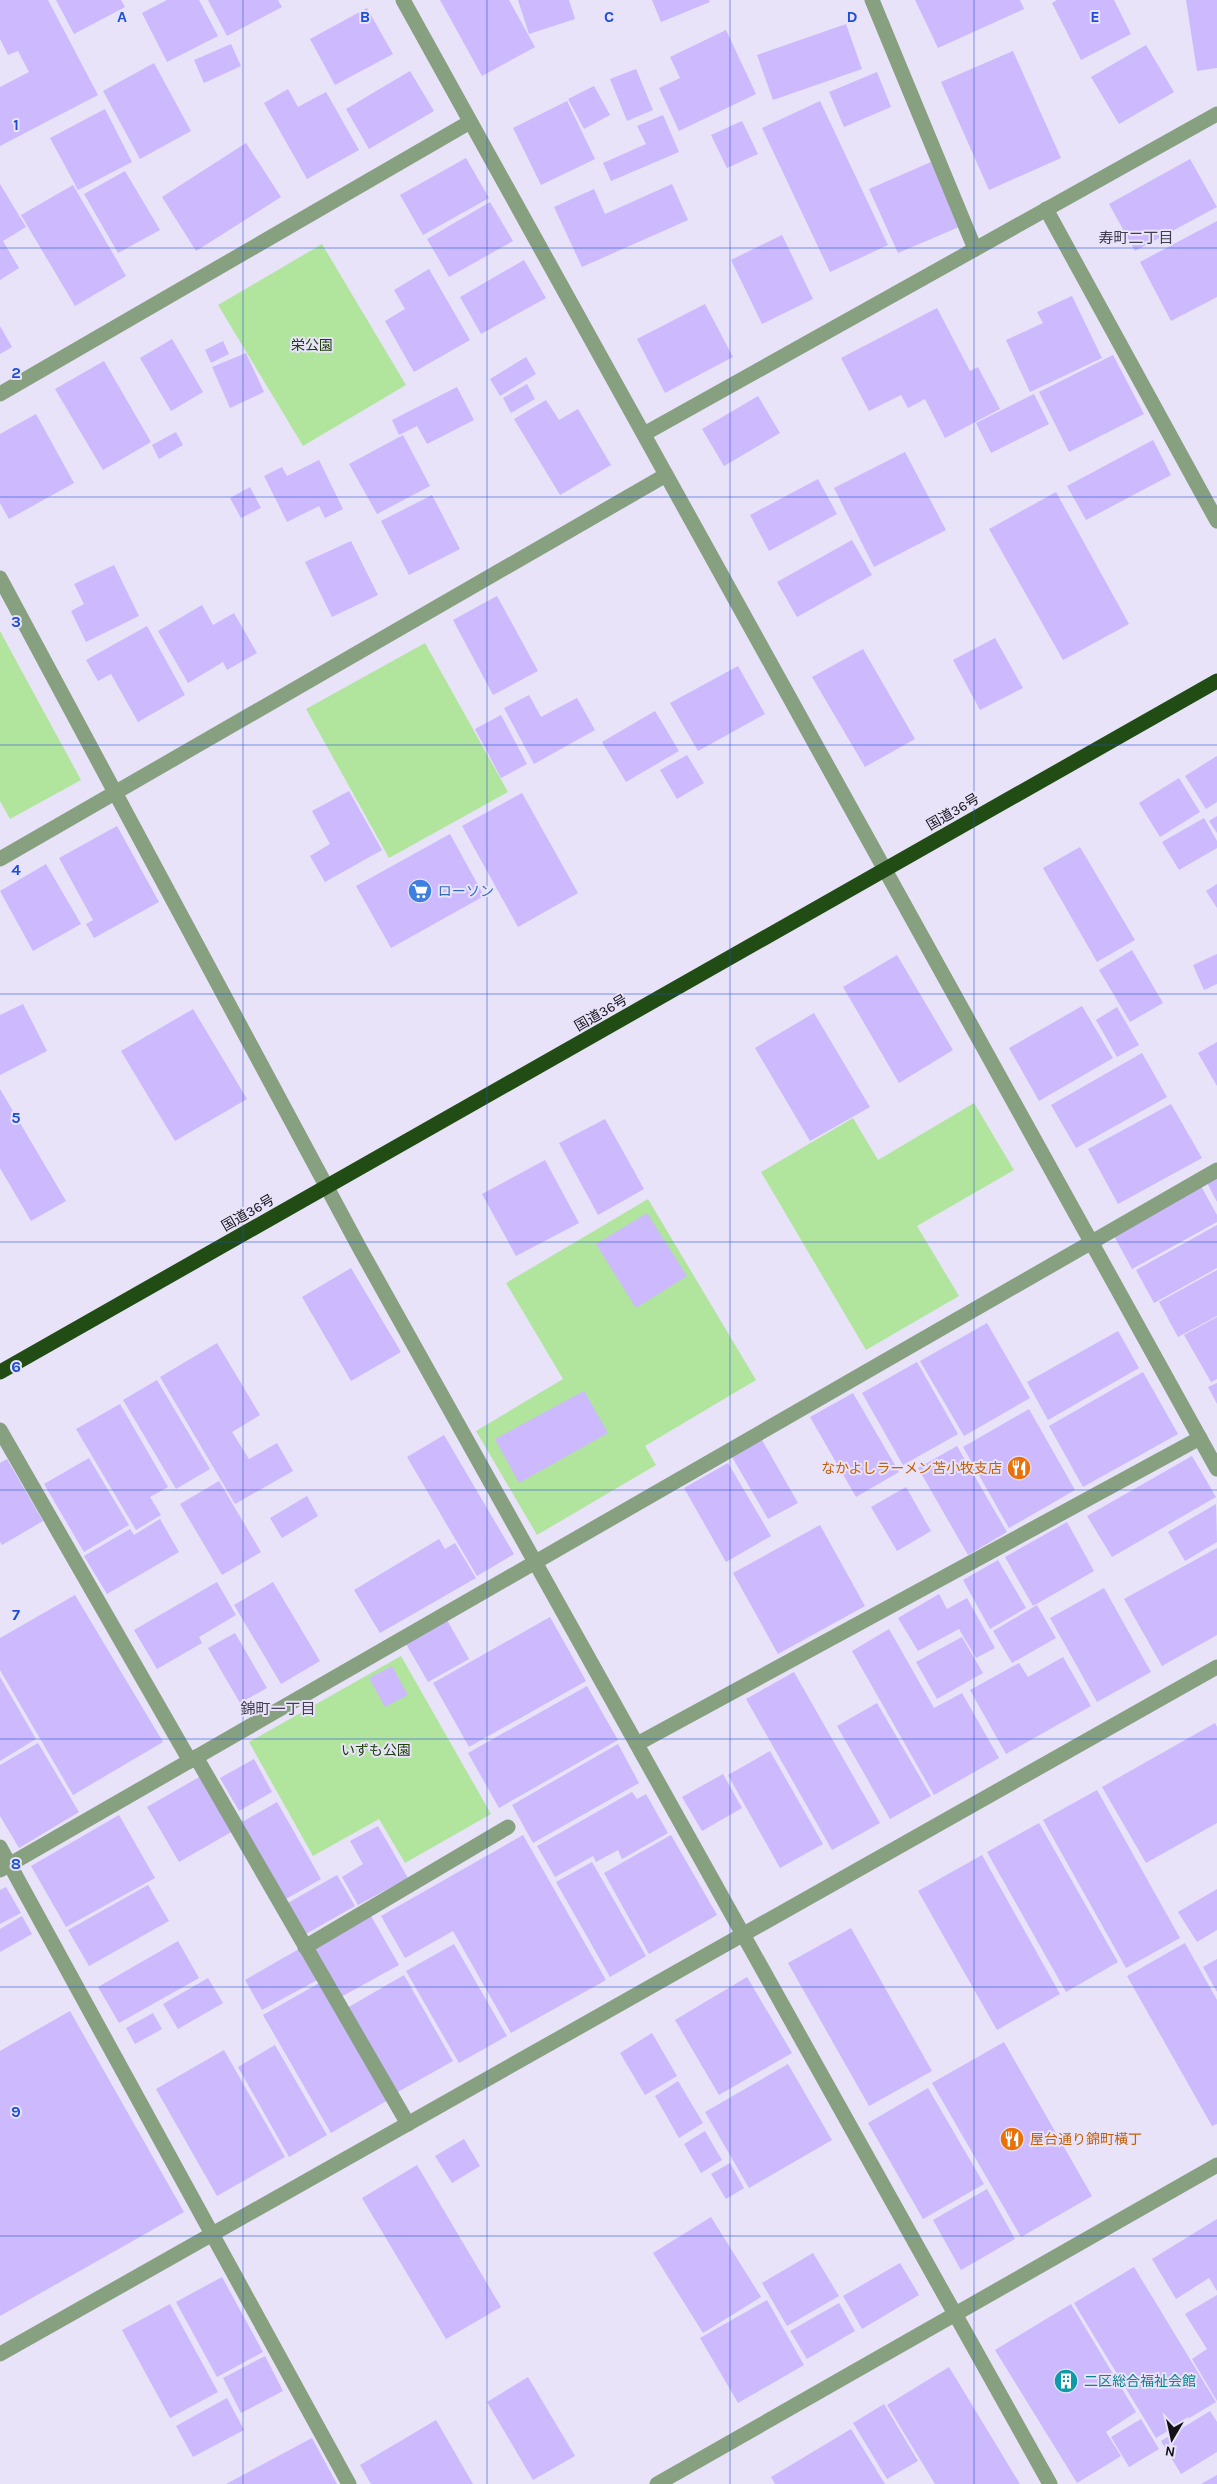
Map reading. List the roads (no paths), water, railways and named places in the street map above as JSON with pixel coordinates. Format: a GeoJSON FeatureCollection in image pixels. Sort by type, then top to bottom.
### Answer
{"type":"FeatureCollection","features":[{"type":"Feature","properties":{"kind":"highway","name":"国道36号"},"geometry":{"type":"LineString","coordinates":[[0,1372],[1217,681]]}},
{"type":"Feature","properties":{"kind":"street"},"geometry":{"type":"LineString","coordinates":[[403,0],[1217,1469]]}},
{"type":"Feature","properties":{"kind":"street"},"geometry":{"type":"LineString","coordinates":[[872,0],[975,249]]}},
{"type":"Feature","properties":{"kind":"street"},"geometry":{"type":"LineString","coordinates":[[644,434],[1217,114]]}},
{"type":"Feature","properties":{"kind":"street"},"geometry":{"type":"LineString","coordinates":[[0,394],[470,122]]}},
{"type":"Feature","properties":{"kind":"street"},"geometry":{"type":"LineString","coordinates":[[1046,209],[1217,521]]}},
{"type":"Feature","properties":{"kind":"street"},"geometry":{"type":"LineString","coordinates":[[0,859],[666,476]]}},
{"type":"Feature","properties":{"kind":"street"},"geometry":{"type":"LineString","coordinates":[[0,578],[326,1187],[1050,2484]]}},
{"type":"Feature","properties":{"kind":"street"},"geometry":{"type":"LineString","coordinates":[[5,1867],[1217,1170]]}},
{"type":"Feature","properties":{"kind":"street"},"geometry":{"type":"LineString","coordinates":[[0,1430],[408,2124]]}},
{"type":"Feature","properties":{"kind":"street"},"geometry":{"type":"LineString","coordinates":[[637,1744],[1200,1438]]}},
{"type":"Feature","properties":{"kind":"street"},"geometry":{"type":"LineString","coordinates":[[0,2354],[1217,1667]]}},
{"type":"Feature","properties":{"kind":"street"},"geometry":{"type":"LineString","coordinates":[[305,1947],[508,1827]]}},
{"type":"Feature","properties":{"kind":"street"},"geometry":{"type":"LineString","coordinates":[[0,1847],[5,1867],[348,2484]]}},
{"type":"Feature","properties":{"kind":"street"},"geometry":{"type":"LineString","coordinates":[[657,2484],[1217,2166]]}},
{"type":"Feature","properties":{"kind":"place","name":"ローソン"},"geometry":{"type":"Point","coordinates":[420,891]}},
{"type":"Feature","properties":{"kind":"place","name":"なかよしラーメン苫小牧支店"},"geometry":{"type":"Point","coordinates":[1019,1468]}},
{"type":"Feature","properties":{"kind":"place","name":"屋台通り錦町橫丁"},"geometry":{"type":"Point","coordinates":[1012,2139]}},
{"type":"Feature","properties":{"kind":"place","name":"二区総合福祉会館"},"geometry":{"type":"Point","coordinates":[1066,2381]}},
{"type":"Feature","properties":{"kind":"district","name":"寿町二丁目"},"geometry":{"type":"Point","coordinates":[1136,238]}},
{"type":"Feature","properties":{"kind":"district","name":"錦町一丁目"},"geometry":{"type":"Point","coordinates":[278,1709]}},
{"type":"Feature","properties":{"kind":"park label","name":"栄公園"},"geometry":{"type":"Point","coordinates":[312,345]}},
{"type":"Feature","properties":{"kind":"park label","name":"いずも公園"},"geometry":{"type":"Point","coordinates":[376,1750]}}]}
